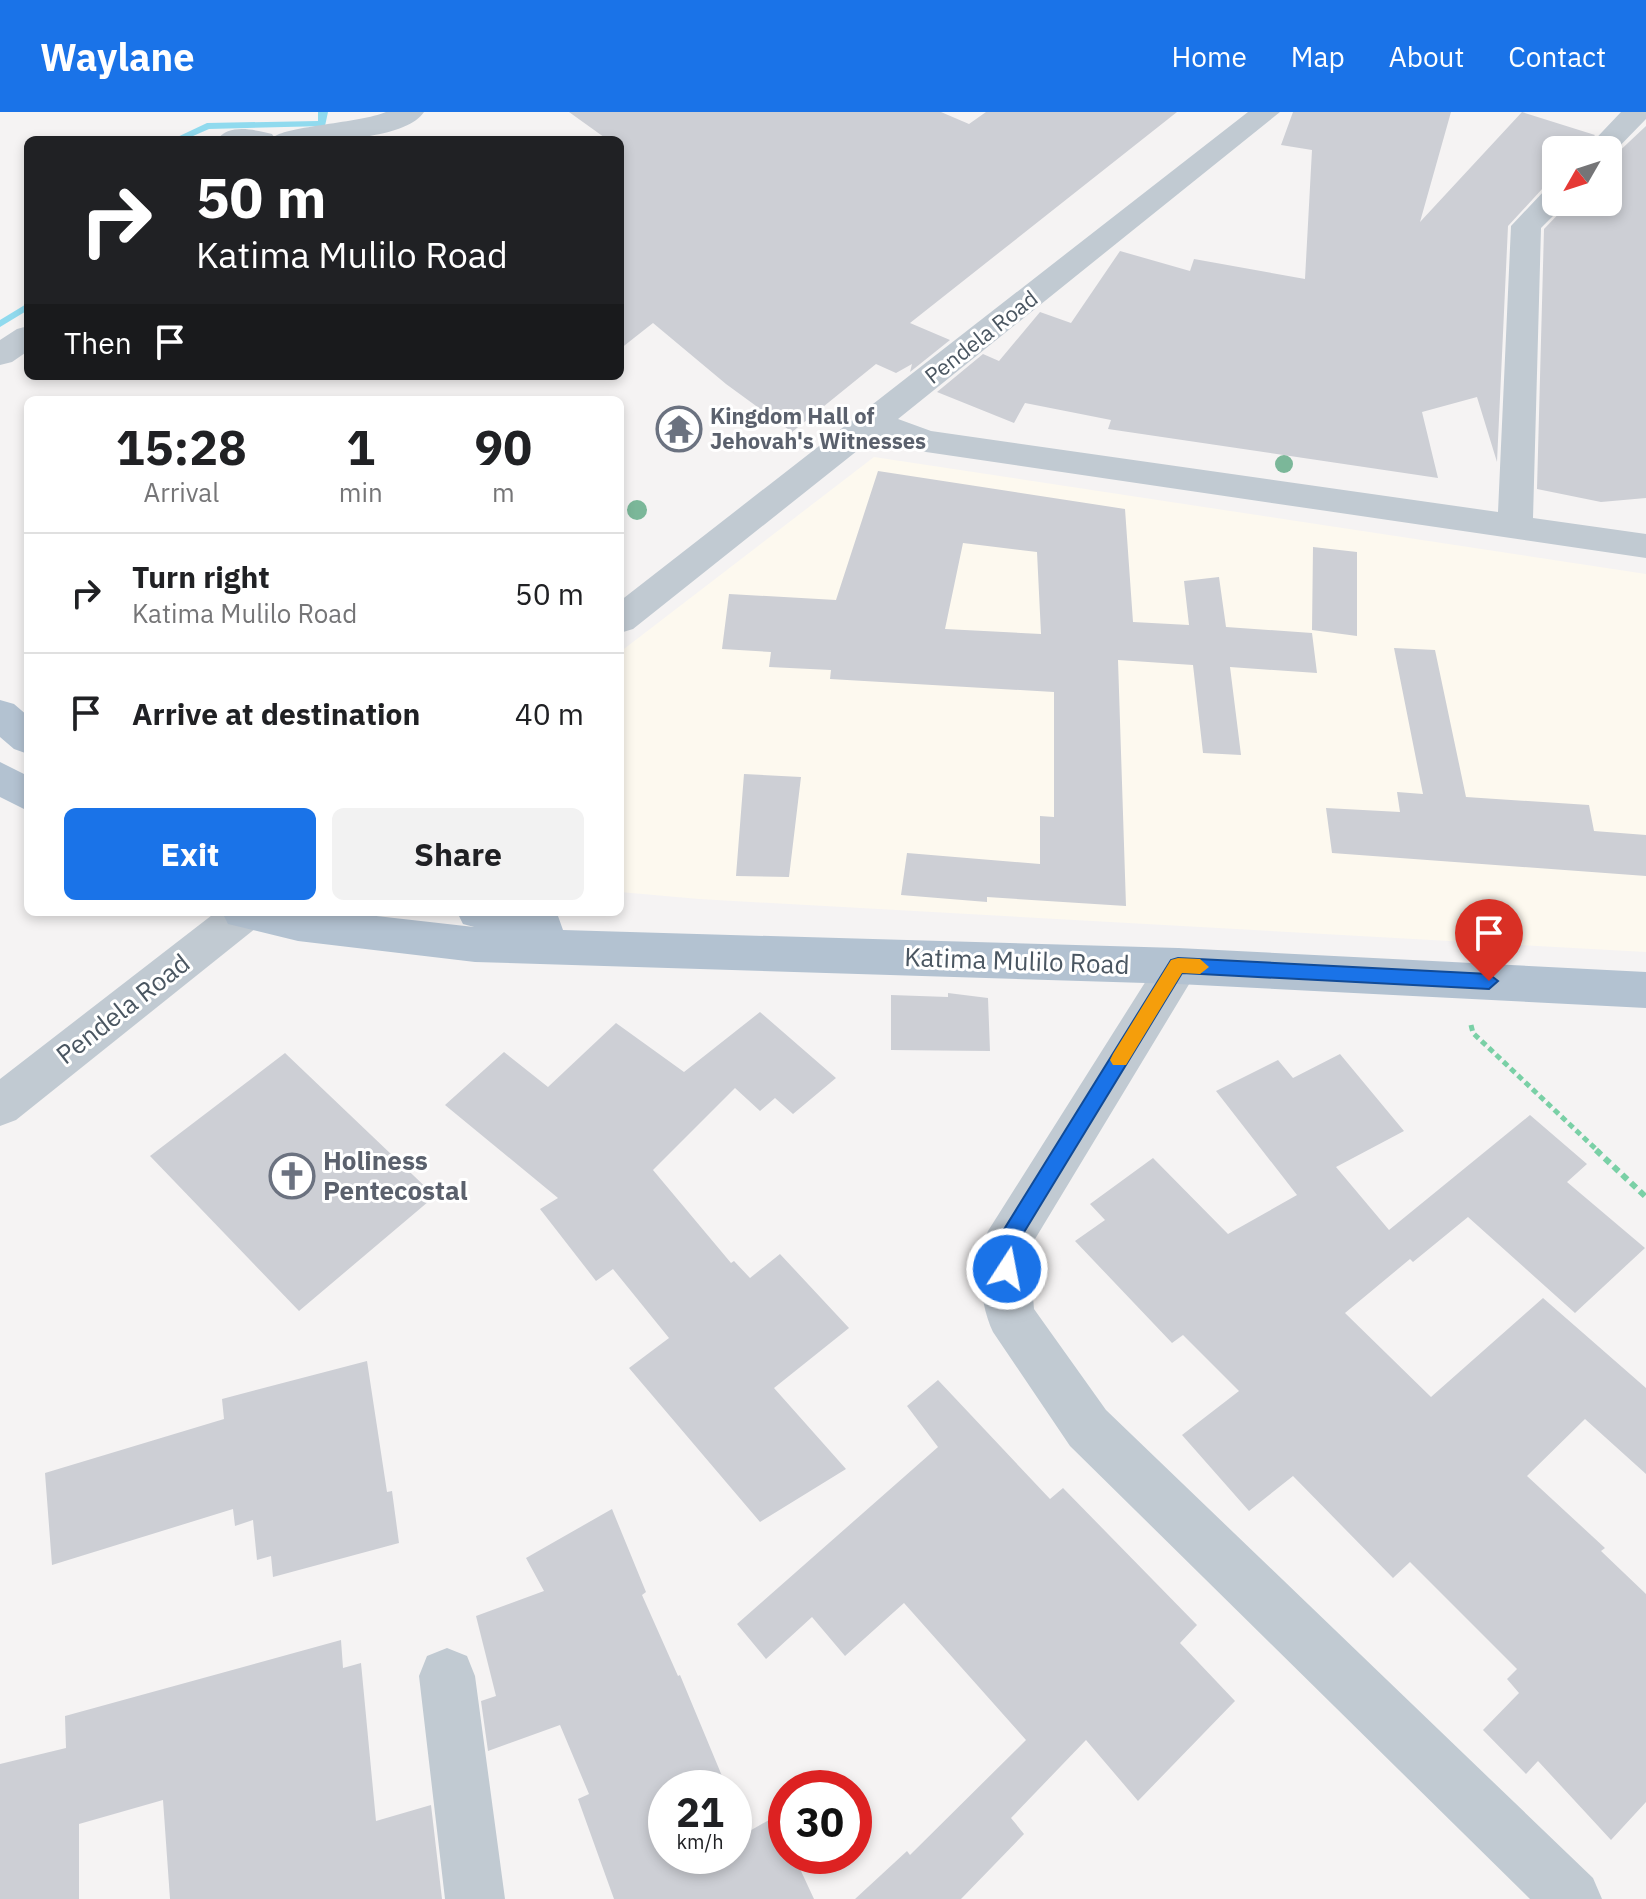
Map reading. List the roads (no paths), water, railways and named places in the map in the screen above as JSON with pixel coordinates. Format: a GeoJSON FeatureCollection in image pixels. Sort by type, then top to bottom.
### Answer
{"type":"FeatureCollection","features":[{"type":"Feature","properties":{"kind":"main road"},"geometry":{"type":"LineString","coordinates":[[0,714],[24,735]]}},
{"type":"Feature","properties":{"kind":"main road"},"geometry":{"type":"LineString","coordinates":[[0,777],[24,793]]}},
{"type":"Feature","properties":{"kind":"main road","name":"Katima Mulilo Road"},"geometry":{"type":"LineString","coordinates":[[262,916],[298,924],[475,945],[1178,966],[1646,990]]}},
{"type":"Feature","properties":{"kind":"main road","name":"Katima Mulilo Road"},"geometry":{"type":"LineString","coordinates":[[494,916],[627,949]]}},
{"type":"Feature","properties":{"kind":"street"},"geometry":{"type":"LineString","coordinates":[[315,136],[372,128],[410,112]]}},
{"type":"Feature","properties":{"kind":"street","name":"Pendela Road"},"geometry":{"type":"LineString","coordinates":[[624,617],[1266,112]]}},
{"type":"Feature","properties":{"kind":"street"},"geometry":{"type":"LineString","coordinates":[[1614,136],[1637,112]]}},
{"type":"Feature","properties":{"kind":"street"},"geometry":{"type":"LineString","coordinates":[[1515,527],[1526,226],[1542,210]]}},
{"type":"Feature","properties":{"kind":"street"},"geometry":{"type":"LineString","coordinates":[[0,355],[24,339]]}},
{"type":"Feature","properties":{"kind":"street"},"geometry":{"type":"LineString","coordinates":[[874,422],[926,441],[1646,546]]}},
{"type":"Feature","properties":{"kind":"street","name":"Pendela Road"},"geometry":{"type":"LineString","coordinates":[[0,1106],[239,916]]}},
{"type":"Feature","properties":{"kind":"street"},"geometry":{"type":"LineString","coordinates":[[1178,966],[1005,1246],[1010,1316],[1088,1428],[1572,1899]]}},
{"type":"Feature","properties":{"kind":"street"},"geometry":{"type":"LineString","coordinates":[[447,1676],[475,1899]]}},
{"type":"Feature","properties":{"kind":"waterway"},"geometry":{"type":"LineString","coordinates":[[185,136],[207,126],[322,124],[323,112]]}},
{"type":"Feature","properties":{"kind":"waterway"},"geometry":{"type":"LineString","coordinates":[[0,324],[24,309]]}},
{"type":"Feature","properties":{"kind":"place","name":"Kingdom Hall of Jehovah's Witnesses"},"geometry":{"type":"Point","coordinates":[679,429]}},
{"type":"Feature","properties":{"kind":"place","name":"Holiness Pentecostal"},"geometry":{"type":"Point","coordinates":[292,1176]}}]}
